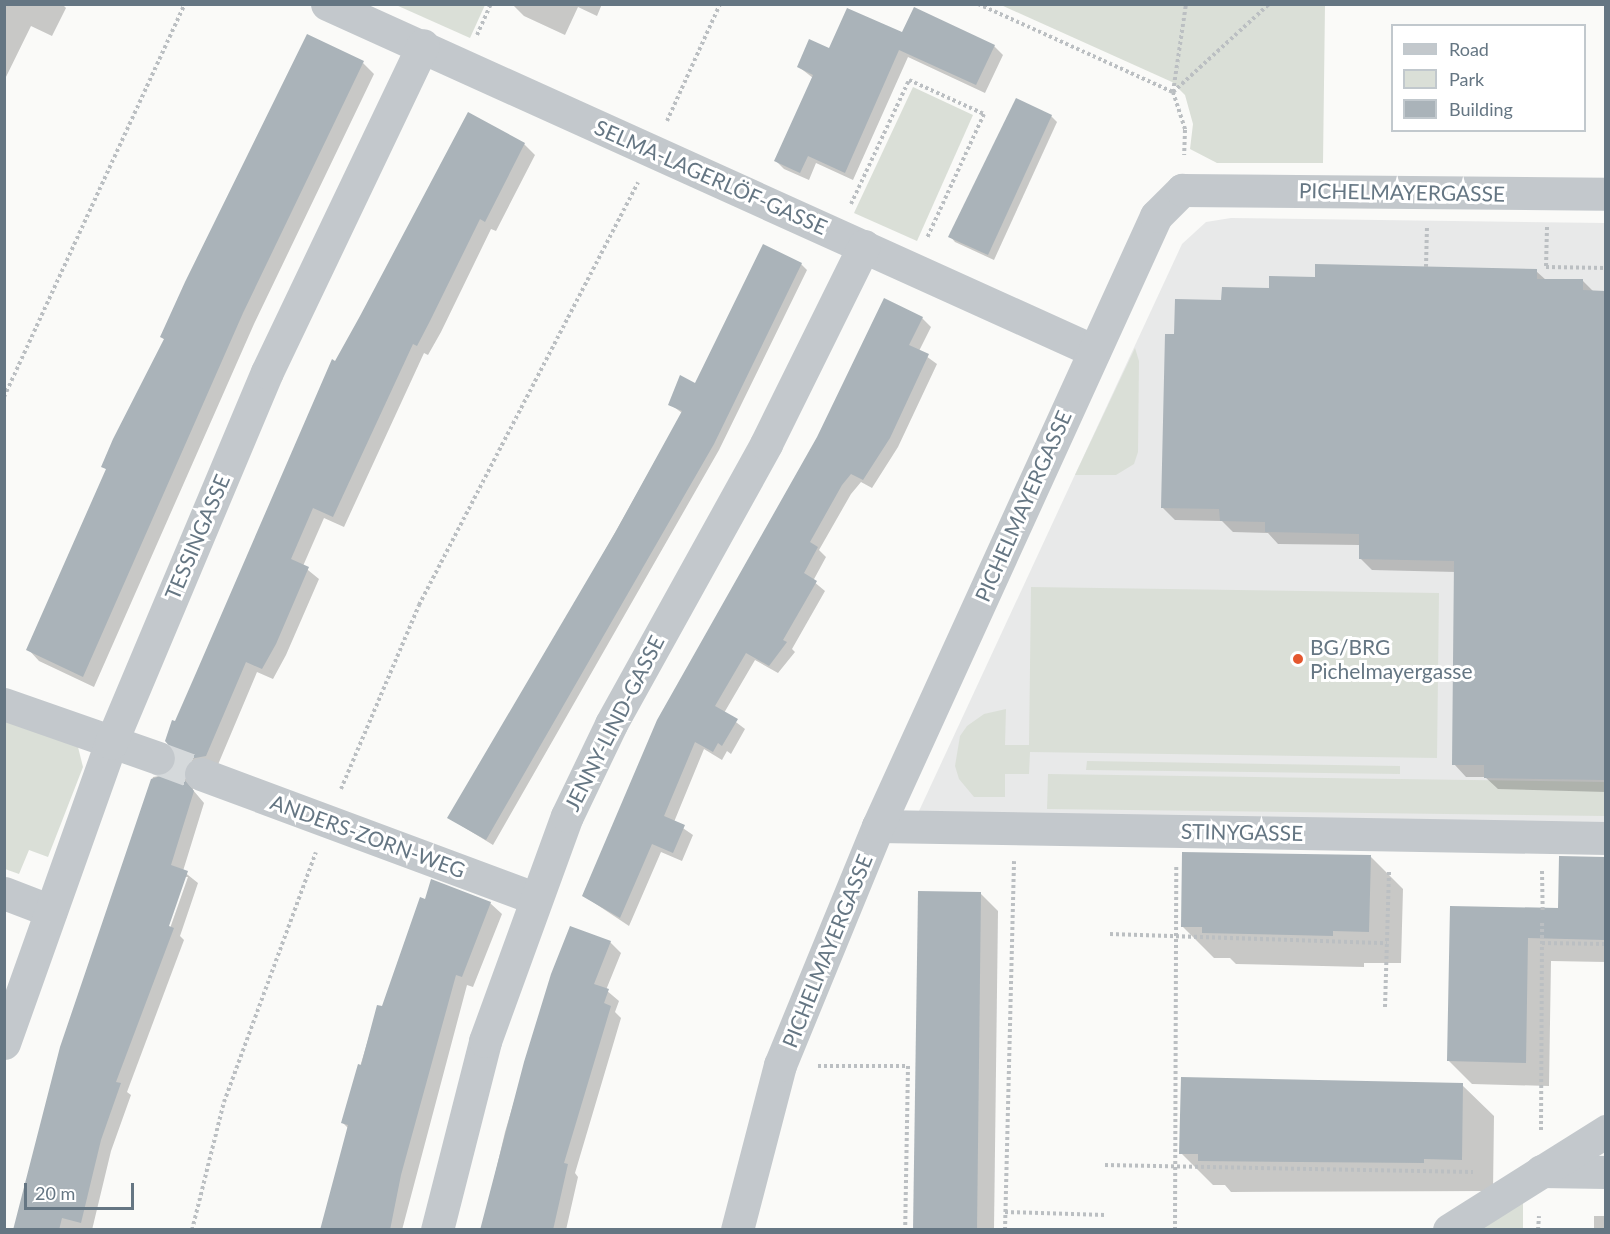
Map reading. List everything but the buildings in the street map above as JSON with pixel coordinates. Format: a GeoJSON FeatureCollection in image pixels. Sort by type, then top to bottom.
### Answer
{"type":"FeatureCollection","features":[{"type":"Feature","properties":{"kind":"street","name":"SELMA-LAGERLÖF-GASSE"},"geometry":{"type":"LineString","coordinates":[[327,4],[423,45],[1094,351]]}},
{"type":"Feature","properties":{"kind":"street","name":"TESSINGASSE"},"geometry":{"type":"LineString","coordinates":[[4,1043],[111,742],[267,372],[423,45]]}},
{"type":"Feature","properties":{"kind":"street","name":"PICHELMAYERGASSE"},"geometry":{"type":"LineString","coordinates":[[737,1230],[780,1065],[879,826],[1156,216],[1182,190],[1605,194]]}},
{"type":"Feature","properties":{"kind":"street","name":"JENNY-LIND-GASSE"},"geometry":{"type":"LineString","coordinates":[[437,1230],[485,1041],[535,898],[610,724],[766,444],[851,240]]}},
{"type":"Feature","properties":{"kind":"street"},"geometry":{"type":"LineString","coordinates":[[4,704],[158,758]]}},
{"type":"Feature","properties":{"kind":"street","name":"ANDERS-ZORN-WEG"},"geometry":{"type":"LineString","coordinates":[[201,774],[535,898]]}},
{"type":"Feature","properties":{"kind":"street","name":"STINYGASSE"},"geometry":{"type":"LineString","coordinates":[[879,826],[1605,838]]}},
{"type":"Feature","properties":{"kind":"street"},"geometry":{"type":"LineString","coordinates":[[4,893],[51,911]]}},
{"type":"Feature","properties":{"kind":"street"},"geometry":{"type":"LineString","coordinates":[[1449,1230],[1605,1131]]}},
{"type":"Feature","properties":{"kind":"street"},"geometry":{"type":"LineString","coordinates":[[1528,1179],[1605,1172]]}},
{"type":"Feature","properties":{"kind":"path"},"geometry":{"type":"LineString","coordinates":[[4,397],[185,4]]}},
{"type":"Feature","properties":{"kind":"path"},"geometry":{"type":"LineString","coordinates":[[192,1230],[224,1102],[327,821],[419,605],[533,391],[653,151],[720,4]]}},
{"type":"Feature","properties":{"kind":"path"},"geometry":{"type":"LineString","coordinates":[[978,4],[1173,92]]}},
{"type":"Feature","properties":{"kind":"path"},"geometry":{"type":"LineString","coordinates":[[1182,190],[1185,130],[1173,92],[1186,4]]}},
{"type":"Feature","properties":{"kind":"path"},"geometry":{"type":"LineString","coordinates":[[1173,92],[1269,4]]}},
{"type":"Feature","properties":{"kind":"path"},"geometry":{"type":"LineString","coordinates":[[851,240],[909,80],[984,114],[913,269]]}},
{"type":"Feature","properties":{"kind":"path"},"geometry":{"type":"LineString","coordinates":[[1548,194],[1546,267],[1605,268]]}},
{"type":"Feature","properties":{"kind":"path"},"geometry":{"type":"LineString","coordinates":[[1426,267],[1427,226]]}},
{"type":"Feature","properties":{"kind":"path"},"geometry":{"type":"LineString","coordinates":[[1005,1230],[1014,829]]}},
{"type":"Feature","properties":{"kind":"path"},"geometry":{"type":"LineString","coordinates":[[1175,1230],[1176,831]]}},
{"type":"Feature","properties":{"kind":"path"},"geometry":{"type":"LineString","coordinates":[[1386,1007],[1390,835]]}},
{"type":"Feature","properties":{"kind":"path"},"geometry":{"type":"LineString","coordinates":[[1538,1230],[1528,1179],[1542,921]]}},
{"type":"Feature","properties":{"kind":"path"},"geometry":{"type":"LineString","coordinates":[[1110,934],[1176,938],[1387,943]]}},
{"type":"Feature","properties":{"kind":"path"},"geometry":{"type":"LineString","coordinates":[[1542,943],[1605,944]]}},
{"type":"Feature","properties":{"kind":"path"},"geometry":{"type":"LineString","coordinates":[[780,1065],[908,1065],[905,1230]]}},
{"type":"Feature","properties":{"kind":"path"},"geometry":{"type":"LineString","coordinates":[[1105,1166],[1466,1169],[1528,1179]]}},
{"type":"Feature","properties":{"kind":"path"},"geometry":{"type":"LineString","coordinates":[[1005,1212],[1105,1215]]}},
{"type":"Feature","properties":{"kind":"shaded area","name":"BG/BRG Pichelmayergasse"},"geometry":{"type":"Polygon","coordinates":[[[1231,218],[1605,223],[1605,827],[919,811],[1182,244],[1206,222],[1231,218]]]}},
{"type":"Feature","properties":{"kind":"green space"},"geometry":{"type":"Polygon","coordinates":[[[396,5],[485,5],[470,38],[396,5]]]}},
{"type":"Feature","properties":{"kind":"green space"},"geometry":{"type":"Polygon","coordinates":[[[1001,5],[1325,5],[1323,163],[1217,163],[1190,149],[1193,124],[1185,95],[1172,82],[1001,5]]]}},
{"type":"Feature","properties":{"kind":"green space"},"geometry":{"type":"Polygon","coordinates":[[[913,87],[973,115],[917,241],[854,213],[913,87]]]}},
{"type":"Feature","properties":{"kind":"green space"},"geometry":{"type":"Polygon","coordinates":[[[1135,348],[1139,361],[1138,452],[1134,464],[1116,475],[1075,475],[1135,348]]]}},
{"type":"Feature","properties":{"kind":"green space"},"geometry":{"type":"Polygon","coordinates":[[[1031,587],[1439,593],[1437,758],[1030,752],[1029,774],[1005,774],[1005,797],[974,797],[959,779],[955,766],[960,736],[967,726],[984,714],[1006,709],[1005,745],[1029,745],[1031,587]]]}},
{"type":"Feature","properties":{"kind":"green space"},"geometry":{"type":"Polygon","coordinates":[[[4,717],[78,747],[83,767],[48,857],[29,850],[19,874],[5,869],[4,717]]]}},
{"type":"Feature","properties":{"kind":"green space"},"geometry":{"type":"Polygon","coordinates":[[[1087,761],[1400,766],[1400,774],[1086,770],[1087,761]]]}},
{"type":"Feature","properties":{"kind":"green space"},"geometry":{"type":"Polygon","coordinates":[[[1048,774],[1605,782],[1605,816],[1047,809],[1048,774]]]}},
{"type":"Feature","properties":{"kind":"green space"},"geometry":{"type":"Polygon","coordinates":[[[1523,1189],[1523,1229],[1462,1229],[1523,1189]]]}},
{"type":"Feature","properties":{"kind":"tunnel"},"geometry":{"type":"LineString","coordinates":[[158,758],[201,774]]}},
{"type":"Feature","properties":{"kind":"place","name":"BG/BRG Pichelmayergasse"},"geometry":{"type":"Point","coordinates":[1298,659]}}]}
